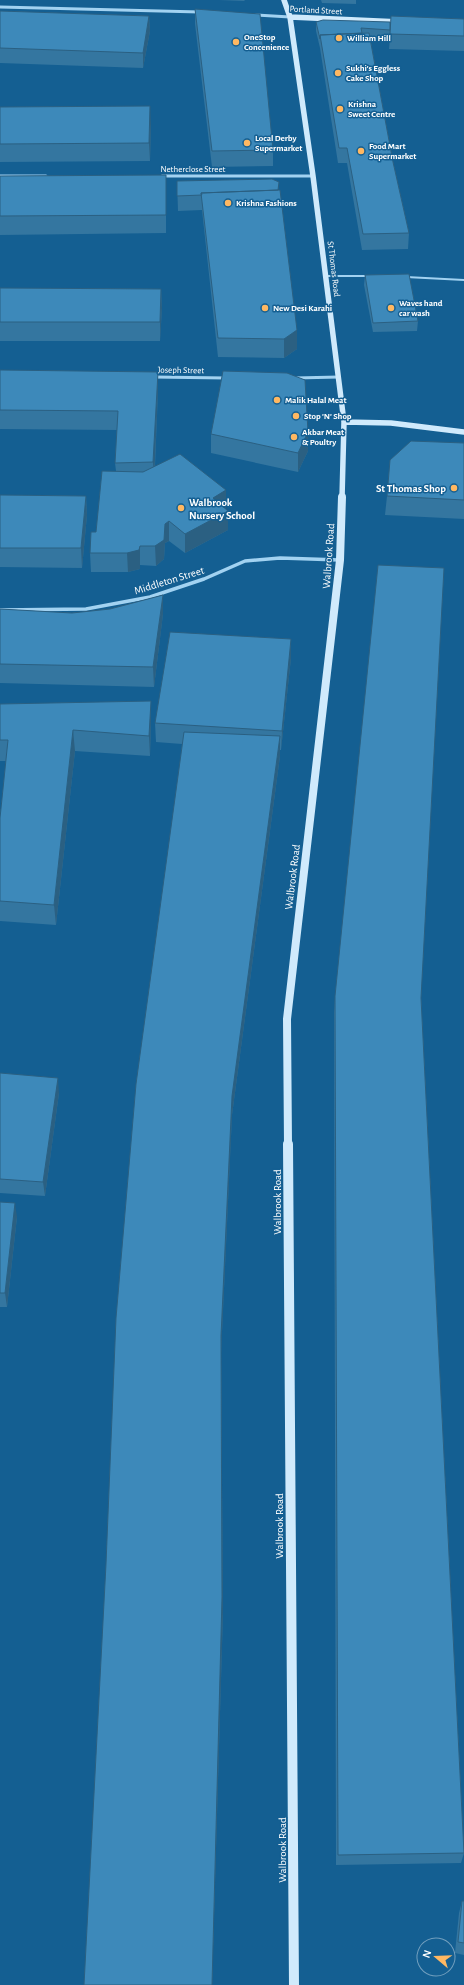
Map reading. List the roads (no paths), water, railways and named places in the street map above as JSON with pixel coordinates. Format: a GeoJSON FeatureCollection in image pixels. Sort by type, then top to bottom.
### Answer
{"type":"FeatureCollection","features":[{"type":"Feature","properties":{"kind":"street","name":"St Thomas Road"},"geometry":{"type":"LineString","coordinates":[[284,0],[290,17],[313,176],[344,422]]}},
{"type":"Feature","properties":{"kind":"street"},"geometry":{"type":"LineString","coordinates":[[0,8],[201,12]]}},
{"type":"Feature","properties":{"kind":"street","name":"Portland Street"},"geometry":{"type":"LineString","coordinates":[[253,15],[404,22]]}},
{"type":"Feature","properties":{"kind":"street"},"geometry":{"type":"LineString","coordinates":[[0,176],[47,176]]}},
{"type":"Feature","properties":{"kind":"street","name":"Netherclose Street"},"geometry":{"type":"LineString","coordinates":[[156,176],[313,176]]}},
{"type":"Feature","properties":{"kind":"street","name":"Joseph Street"},"geometry":{"type":"LineString","coordinates":[[150,377],[229,378]]}},
{"type":"Feature","properties":{"kind":"street"},"geometry":{"type":"LineString","coordinates":[[292,378],[339,377]]}},
{"type":"Feature","properties":{"kind":"street"},"geometry":{"type":"LineString","coordinates":[[344,422],[391,423],[464,432]]}},
{"type":"Feature","properties":{"kind":"street","name":"Walbrook Road"},"geometry":{"type":"LineString","coordinates":[[294,1985],[287,1019],[340,560],[344,422]]}},
{"type":"Feature","properties":{"kind":"street","name":"Middleton Street"},"geometry":{"type":"LineString","coordinates":[[0,610],[86,610],[136,600],[204,579],[245,561],[280,558],[340,560]]}},
{"type":"Feature","properties":{"kind":"lane"},"geometry":{"type":"LineString","coordinates":[[326,276],[370,276]]}},
{"type":"Feature","properties":{"kind":"lane"},"geometry":{"type":"LineString","coordinates":[[399,277],[464,280]]}},
{"type":"Feature","properties":{"kind":"place","name":"William Hill"},"geometry":{"type":"Point","coordinates":[339,38]}},
{"type":"Feature","properties":{"kind":"place","name":"OneStop Concenience"},"geometry":{"type":"Point","coordinates":[236,42]}},
{"type":"Feature","properties":{"kind":"place","name":"Sukhi's Eggless Cake Shop"},"geometry":{"type":"Point","coordinates":[338,73]}},
{"type":"Feature","properties":{"kind":"place","name":"Krishna Sweet Centre"},"geometry":{"type":"Point","coordinates":[340,109]}},
{"type":"Feature","properties":{"kind":"place","name":"Local Derby Supermarket"},"geometry":{"type":"Point","coordinates":[247,143]}},
{"type":"Feature","properties":{"kind":"place","name":"Food Mart Supermarket"},"geometry":{"type":"Point","coordinates":[361,151]}},
{"type":"Feature","properties":{"kind":"place","name":"Krishna Fashions"},"geometry":{"type":"Point","coordinates":[228,203]}},
{"type":"Feature","properties":{"kind":"place","name":"New Desi Karahi"},"geometry":{"type":"Point","coordinates":[265,308]}},
{"type":"Feature","properties":{"kind":"place","name":"Waves hand car wash"},"geometry":{"type":"Point","coordinates":[391,308]}},
{"type":"Feature","properties":{"kind":"place","name":"Malik Halal Meat"},"geometry":{"type":"Point","coordinates":[277,400]}},
{"type":"Feature","properties":{"kind":"place","name":"Stop 'N' Shop"},"geometry":{"type":"Point","coordinates":[296,416]}},
{"type":"Feature","properties":{"kind":"place","name":"Akbar Meat & Poultry"},"geometry":{"type":"Point","coordinates":[294,437]}},
{"type":"Feature","properties":{"kind":"place","name":"St Thomas Shop"},"geometry":{"type":"Point","coordinates":[454,488]}},
{"type":"Feature","properties":{"kind":"place","name":"Walbrook Nursery School"},"geometry":{"type":"Point","coordinates":[181,508]}}]}
